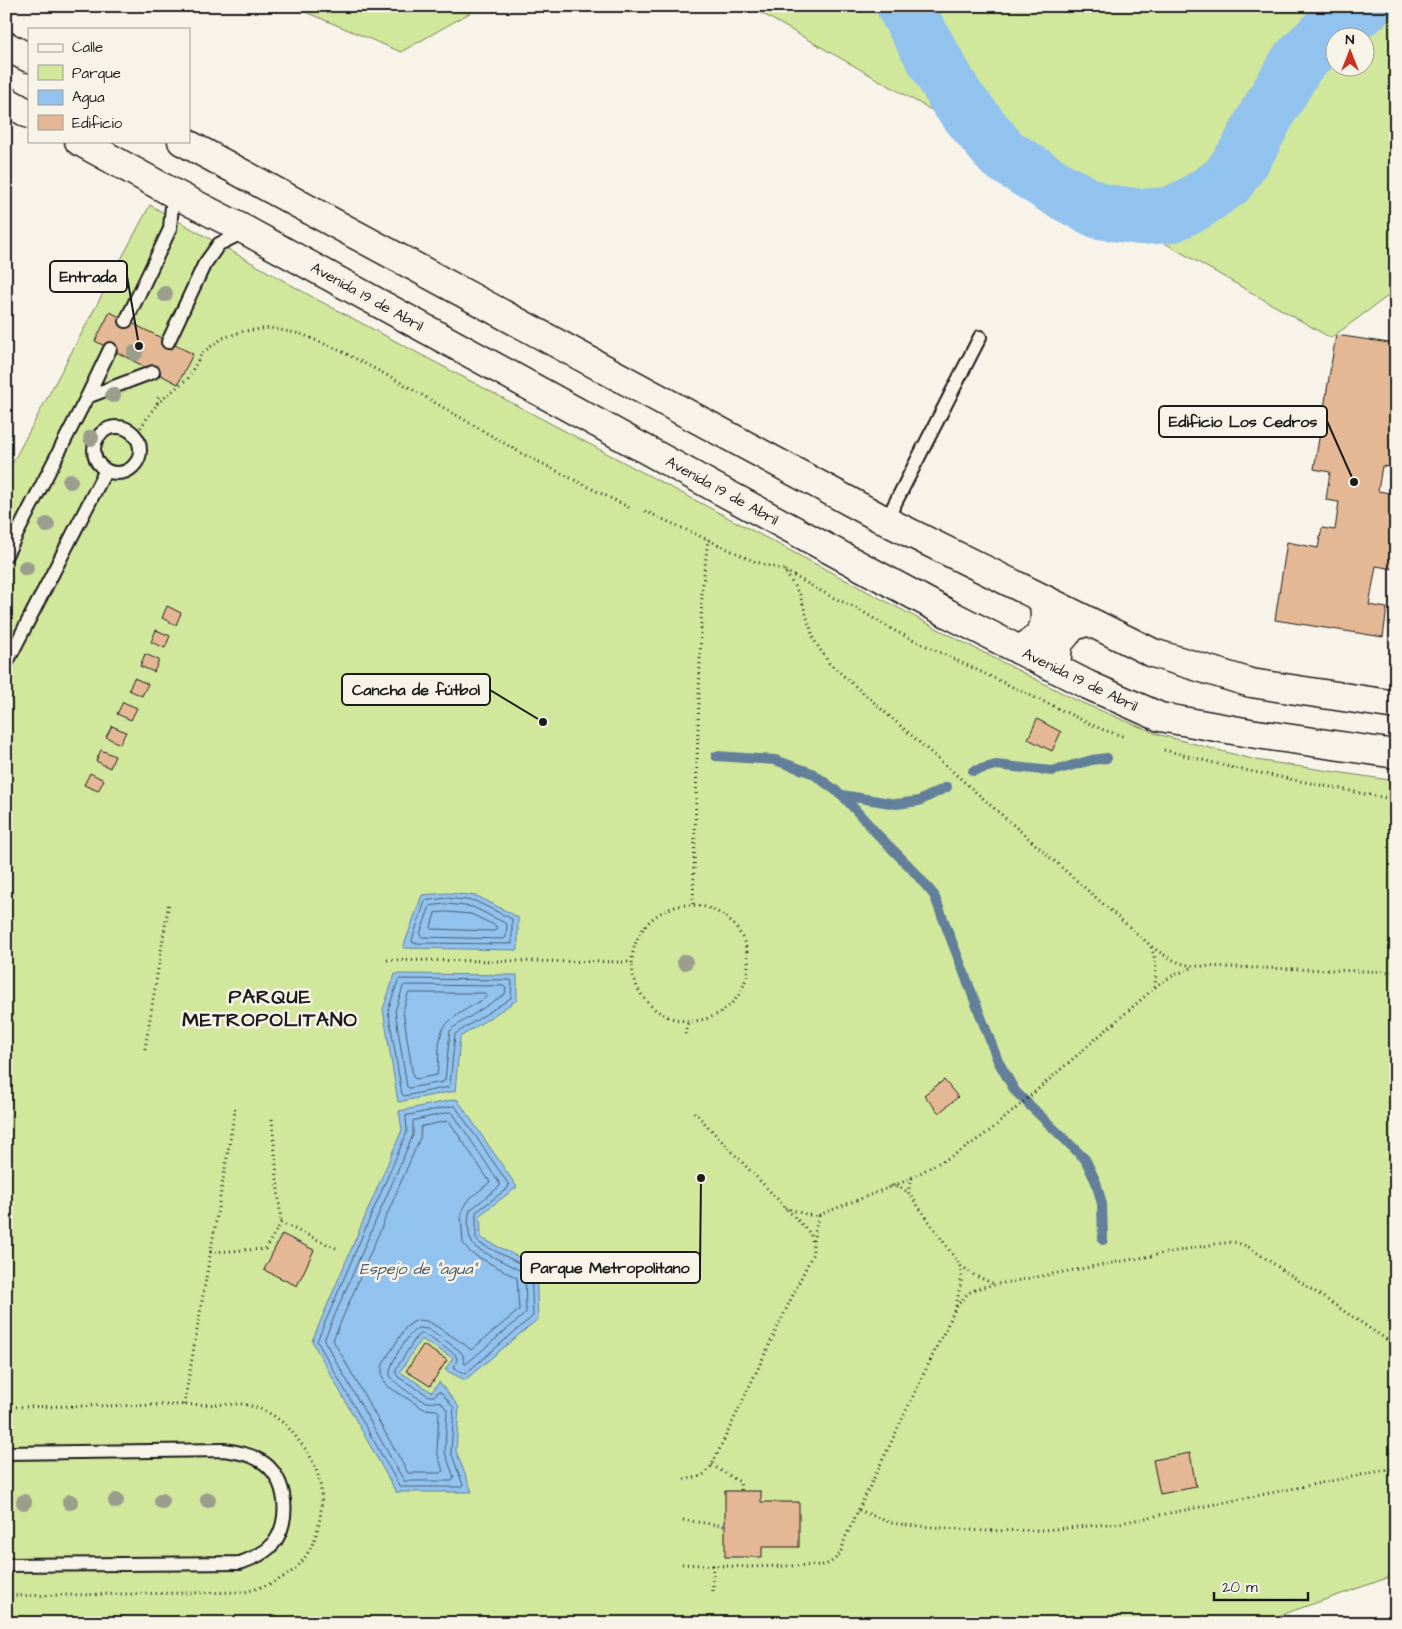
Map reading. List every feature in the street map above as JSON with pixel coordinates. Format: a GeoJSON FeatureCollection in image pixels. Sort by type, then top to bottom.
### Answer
{"type":"FeatureCollection","features":[{"type":"Feature","properties":{"kind":"street"},"geometry":{"type":"LineString","coordinates":[[6,46],[28,57]]}},
{"type":"Feature","properties":{"kind":"street"},"geometry":{"type":"LineString","coordinates":[[6,101],[28,113]]}},
{"type":"Feature","properties":{"kind":"street","name":"Avenida 19 de Abril"},"geometry":{"type":"LineString","coordinates":[[81,142],[724,493],[1088,686],[1160,717],[1250,733],[1396,754]]}},
{"type":"Feature","properties":{"kind":"street"},"geometry":{"type":"LineString","coordinates":[[184,142],[886,521],[1153,653],[1252,683],[1396,705]]}},
{"type":"Feature","properties":{"kind":"street"},"geometry":{"type":"LineString","coordinates":[[1019,650],[1035,640],[1043,629],[1046,615],[1043,598]]}},
{"type":"Feature","properties":{"kind":"street"},"geometry":{"type":"LineString","coordinates":[[1056,669],[1058,644],[1072,627],[1088,622]]}},
{"type":"Feature","properties":{"kind":"lane"},"geometry":{"type":"LineString","coordinates":[[126,320],[170,229],[174,194]]}},
{"type":"Feature","properties":{"kind":"lane"},"geometry":{"type":"LineString","coordinates":[[168,342],[204,265],[213,252],[219,244],[247,231]]}},
{"type":"Feature","properties":{"kind":"lane"},"geometry":{"type":"LineString","coordinates":[[886,521],[980,337]]}},
{"type":"Feature","properties":{"kind":"lane"},"geometry":{"type":"LineString","coordinates":[[6,555],[110,349]]}},
{"type":"Feature","properties":{"kind":"lane"},"geometry":{"type":"LineString","coordinates":[[87,396],[153,372]]}},
{"type":"Feature","properties":{"kind":"lane"},"geometry":{"type":"LineString","coordinates":[[117,427],[127,429],[135,436],[139,445],[139,455],[134,464],[126,471],[116,473],[106,470],[98,464],[94,455],[94,444],[99,435],[107,429],[117,427]]}},
{"type":"Feature","properties":{"kind":"lane"},"geometry":{"type":"LineString","coordinates":[[6,664],[106,470]]}},
{"type":"Feature","properties":{"kind":"lane"},"geometry":{"type":"LineString","coordinates":[[6,1453],[224,1450],[246,1454],[263,1462],[275,1474],[282,1491],[285,1512],[282,1528],[274,1543],[261,1555],[240,1563],[6,1565]]}},
{"type":"Feature","properties":{"kind":"path"},"geometry":{"type":"LineString","coordinates":[[135,436],[157,404],[188,378],[202,353],[223,338],[244,331],[270,328],[301,334],[339,350],[521,453],[630,508]]}},
{"type":"Feature","properties":{"kind":"path"},"geometry":{"type":"LineString","coordinates":[[157,404],[160,385]]}},
{"type":"Feature","properties":{"kind":"path"},"geometry":{"type":"LineString","coordinates":[[645,510],[756,562],[784,570],[800,595],[814,640],[829,663],[1151,946],[1169,959],[1188,966],[1396,972]]}},
{"type":"Feature","properties":{"kind":"path"},"geometry":{"type":"LineString","coordinates":[[693,904],[702,592],[708,539]]}},
{"type":"Feature","properties":{"kind":"path"},"geometry":{"type":"LineString","coordinates":[[145,1049],[169,902]]}},
{"type":"Feature","properties":{"kind":"path"},"geometry":{"type":"LineString","coordinates":[[693,904],[718,910],[738,928],[749,952],[748,978],[735,1002],[714,1017],[688,1022],[666,1017],[648,1004],[635,984],[631,962],[636,939],[650,920],[669,907],[693,904]]}},
{"type":"Feature","properties":{"kind":"path"},"geometry":{"type":"LineString","coordinates":[[1151,946],[1156,967],[1155,988]]}},
{"type":"Feature","properties":{"kind":"path"},"geometry":{"type":"LineString","coordinates":[[387,960],[631,962]]}},
{"type":"Feature","properties":{"kind":"path"},"geometry":{"type":"LineString","coordinates":[[785,1208],[808,1216],[819,1215],[891,1186],[961,1151],[991,1130],[1155,988],[1174,976],[1196,966]]}},
{"type":"Feature","properties":{"kind":"path"},"geometry":{"type":"LineString","coordinates":[[686,1034],[688,1022]]}},
{"type":"Feature","properties":{"kind":"path"},"geometry":{"type":"LineString","coordinates":[[184,1406],[236,1105]]}},
{"type":"Feature","properties":{"kind":"path"},"geometry":{"type":"LineString","coordinates":[[694,1112],[810,1233],[813,1243]]}},
{"type":"Feature","properties":{"kind":"path"},"geometry":{"type":"LineString","coordinates":[[210,1252],[265,1249],[282,1223],[272,1119]]}},
{"type":"Feature","properties":{"kind":"path"},"geometry":{"type":"LineString","coordinates":[[909,1193],[909,1185],[913,1176]]}},
{"type":"Feature","properties":{"kind":"path"},"geometry":{"type":"LineString","coordinates":[[891,1186],[901,1188],[909,1193],[960,1266],[995,1285]]}},
{"type":"Feature","properties":{"kind":"path"},"geometry":{"type":"LineString","coordinates":[[684,1479],[706,1474],[712,1465],[810,1261],[813,1253],[814,1231],[819,1215]]}},
{"type":"Feature","properties":{"kind":"path"},"geometry":{"type":"LineString","coordinates":[[282,1223],[338,1249]]}},
{"type":"Feature","properties":{"kind":"path"},"geometry":{"type":"LineString","coordinates":[[956,1307],[968,1293],[995,1285],[1234,1242],[1247,1246],[1396,1346]]}},
{"type":"Feature","properties":{"kind":"path"},"geometry":{"type":"LineString","coordinates":[[682,1564],[747,1567],[825,1565],[834,1561],[840,1554],[845,1538],[956,1307],[962,1277],[960,1266]]}},
{"type":"Feature","properties":{"kind":"path"},"geometry":{"type":"LineString","coordinates":[[6,1407],[243,1404],[279,1419],[289,1428],[313,1460],[321,1494],[319,1522],[311,1546],[298,1565],[270,1585],[245,1592],[6,1596]]}},
{"type":"Feature","properties":{"kind":"path"},"geometry":{"type":"LineString","coordinates":[[712,1465],[740,1482],[741,1491]]}},
{"type":"Feature","properties":{"kind":"path"},"geometry":{"type":"LineString","coordinates":[[859,1510],[890,1523],[906,1525],[984,1532],[1044,1530],[1120,1523],[1396,1468]]}},
{"type":"Feature","properties":{"kind":"path"},"geometry":{"type":"LineString","coordinates":[[683,1520],[725,1526]]}},
{"type":"Feature","properties":{"kind":"path"},"geometry":{"type":"LineString","coordinates":[[713,1565],[713,1591]]}},
{"type":"Feature","properties":{"kind":"green space"},"geometry":{"type":"Polygon","coordinates":[[[291,6],[482,6],[401,52],[291,6]]]}},
{"type":"Feature","properties":{"kind":"green space"},"geometry":{"type":"Polygon","coordinates":[[[749,6],[1128,6],[1132,8],[1139,6],[1396,6],[1396,290],[1331,338],[749,6]]]}},
{"type":"Feature","properties":{"kind":"green space","name":"PARQUE METROPOLITANO"},"geometry":{"type":"Polygon","coordinates":[[[150,205],[316,299],[953,637],[1080,702],[1157,734],[1256,760],[1396,781],[1396,1575],[1258,1623],[6,1623],[6,475],[150,205]]]}},
{"type":"Feature","properties":{"kind":"water"},"geometry":{"type":"Polygon","coordinates":[[[447,893],[477,896],[518,917],[518,950],[403,948],[422,895],[447,893]]]}},
{"type":"Feature","properties":{"kind":"water"},"geometry":{"type":"Polygon","coordinates":[[[395,974],[517,975],[517,1000],[460,1037],[455,1091],[398,1102],[383,1009],[395,974]]]}},
{"type":"Feature","properties":{"kind":"water","name":"Espejo de \"agua\""},"geometry":{"type":"Polygon","coordinates":[[[457,1099],[517,1187],[480,1215],[481,1238],[536,1266],[538,1319],[465,1380],[445,1370],[453,1358],[421,1339],[400,1372],[432,1392],[439,1382],[459,1407],[456,1451],[472,1492],[396,1492],[312,1341],[402,1130],[399,1111],[457,1099]]]}},
{"type":"Feature","properties":{"kind":"building"},"geometry":{"type":"Polygon","coordinates":[[[110,312],[193,354],[178,384],[95,341],[110,312]]]}},
{"type":"Feature","properties":{"kind":"building"},"geometry":{"type":"Polygon","coordinates":[[[1336,335],[1396,344],[1396,468],[1382,466],[1378,491],[1396,494],[1396,556],[1394,569],[1376,566],[1369,605],[1387,608],[1383,637],[1275,620],[1287,542],[1318,548],[1322,528],[1335,530],[1339,502],[1326,500],[1330,472],[1314,469],[1336,335]]]}},
{"type":"Feature","properties":{"kind":"building"},"geometry":{"type":"Polygon","coordinates":[[[167,606],[181,613],[176,625],[162,618],[167,606]]]}},
{"type":"Feature","properties":{"kind":"building"},"geometry":{"type":"Polygon","coordinates":[[[156,630],[170,636],[165,648],[151,642],[156,630]]]}},
{"type":"Feature","properties":{"kind":"building"},"geometry":{"type":"Polygon","coordinates":[[[145,654],[159,660],[154,672],[140,666],[145,654]]]}},
{"type":"Feature","properties":{"kind":"building"},"geometry":{"type":"Polygon","coordinates":[[[134,678],[148,684],[142,696],[129,690],[134,678]]]}},
{"type":"Feature","properties":{"kind":"building"},"geometry":{"type":"Polygon","coordinates":[[[123,702],[137,708],[131,720],[117,714],[123,702]]]}},
{"type":"Feature","properties":{"kind":"building"},"geometry":{"type":"Polygon","coordinates":[[[1037,719],[1061,732],[1052,751],[1028,739],[1037,719]]]}},
{"type":"Feature","properties":{"kind":"building"},"geometry":{"type":"Polygon","coordinates":[[[112,726],[126,732],[120,744],[106,737],[112,726]]]}},
{"type":"Feature","properties":{"kind":"building"},"geometry":{"type":"Polygon","coordinates":[[[101,750],[115,756],[110,768],[96,761],[101,750]]]}},
{"type":"Feature","properties":{"kind":"building"},"geometry":{"type":"Polygon","coordinates":[[[90,773],[104,780],[98,791],[84,785],[90,773]]]}},
{"type":"Feature","properties":{"kind":"building"},"geometry":{"type":"Polygon","coordinates":[[[944,1080],[958,1097],[939,1113],[924,1095],[944,1080]]]}},
{"type":"Feature","properties":{"kind":"building"},"geometry":{"type":"Polygon","coordinates":[[[282,1234],[314,1250],[297,1286],[264,1270],[282,1234]]]}},
{"type":"Feature","properties":{"kind":"building"},"geometry":{"type":"Polygon","coordinates":[[[423,1345],[447,1360],[430,1386],[406,1371],[423,1345]]]}},
{"type":"Feature","properties":{"kind":"building"},"geometry":{"type":"Polygon","coordinates":[[[1190,1453],[1196,1487],[1160,1494],[1153,1460],[1190,1453]]]}},
{"type":"Feature","properties":{"kind":"building"},"geometry":{"type":"Polygon","coordinates":[[[725,1491],[761,1491],[761,1502],[799,1502],[799,1547],[762,1547],[762,1557],[725,1557],[725,1491]]]}},
{"type":"Feature","properties":{"kind":"waterway"},"geometry":{"type":"LineString","coordinates":[[904,6],[957,99],[1002,154],[1057,189],[1099,211],[1141,217],[1170,215],[1195,203],[1227,181],[1247,152],[1297,63],[1333,27],[1364,6]]}},
{"type":"Feature","properties":{"kind":"waterway"},"geometry":{"type":"LineString","coordinates":[[716,756],[775,760],[812,773],[842,795],[934,895],[998,1061],[1015,1091],[1085,1159],[1096,1182],[1102,1204],[1103,1240]]}},
{"type":"Feature","properties":{"kind":"waterway"},"geometry":{"type":"LineString","coordinates":[[973,771],[996,765],[1052,771],[1092,760],[1107,758]]}},
{"type":"Feature","properties":{"kind":"waterway"},"geometry":{"type":"LineString","coordinates":[[842,795],[896,804],[919,801],[947,787]]}},
{"type":"Feature","properties":{"kind":"place","name":"Entrada"},"geometry":{"type":"Point","coordinates":[139,346]}},
{"type":"Feature","properties":{"kind":"place","name":"Edificio Los Cedros"},"geometry":{"type":"Point","coordinates":[1354,482]}},
{"type":"Feature","properties":{"kind":"place","name":"Cancha de fútbol"},"geometry":{"type":"Point","coordinates":[543,722]}},
{"type":"Feature","properties":{"kind":"place","name":"Parque Metropolitano"},"geometry":{"type":"Point","coordinates":[701,1178]}},
{"type":"Feature","properties":{"kind":"district","name":"PARQUE METROPOLITANO"},"geometry":{"type":"Point","coordinates":[270,1008]}}]}
